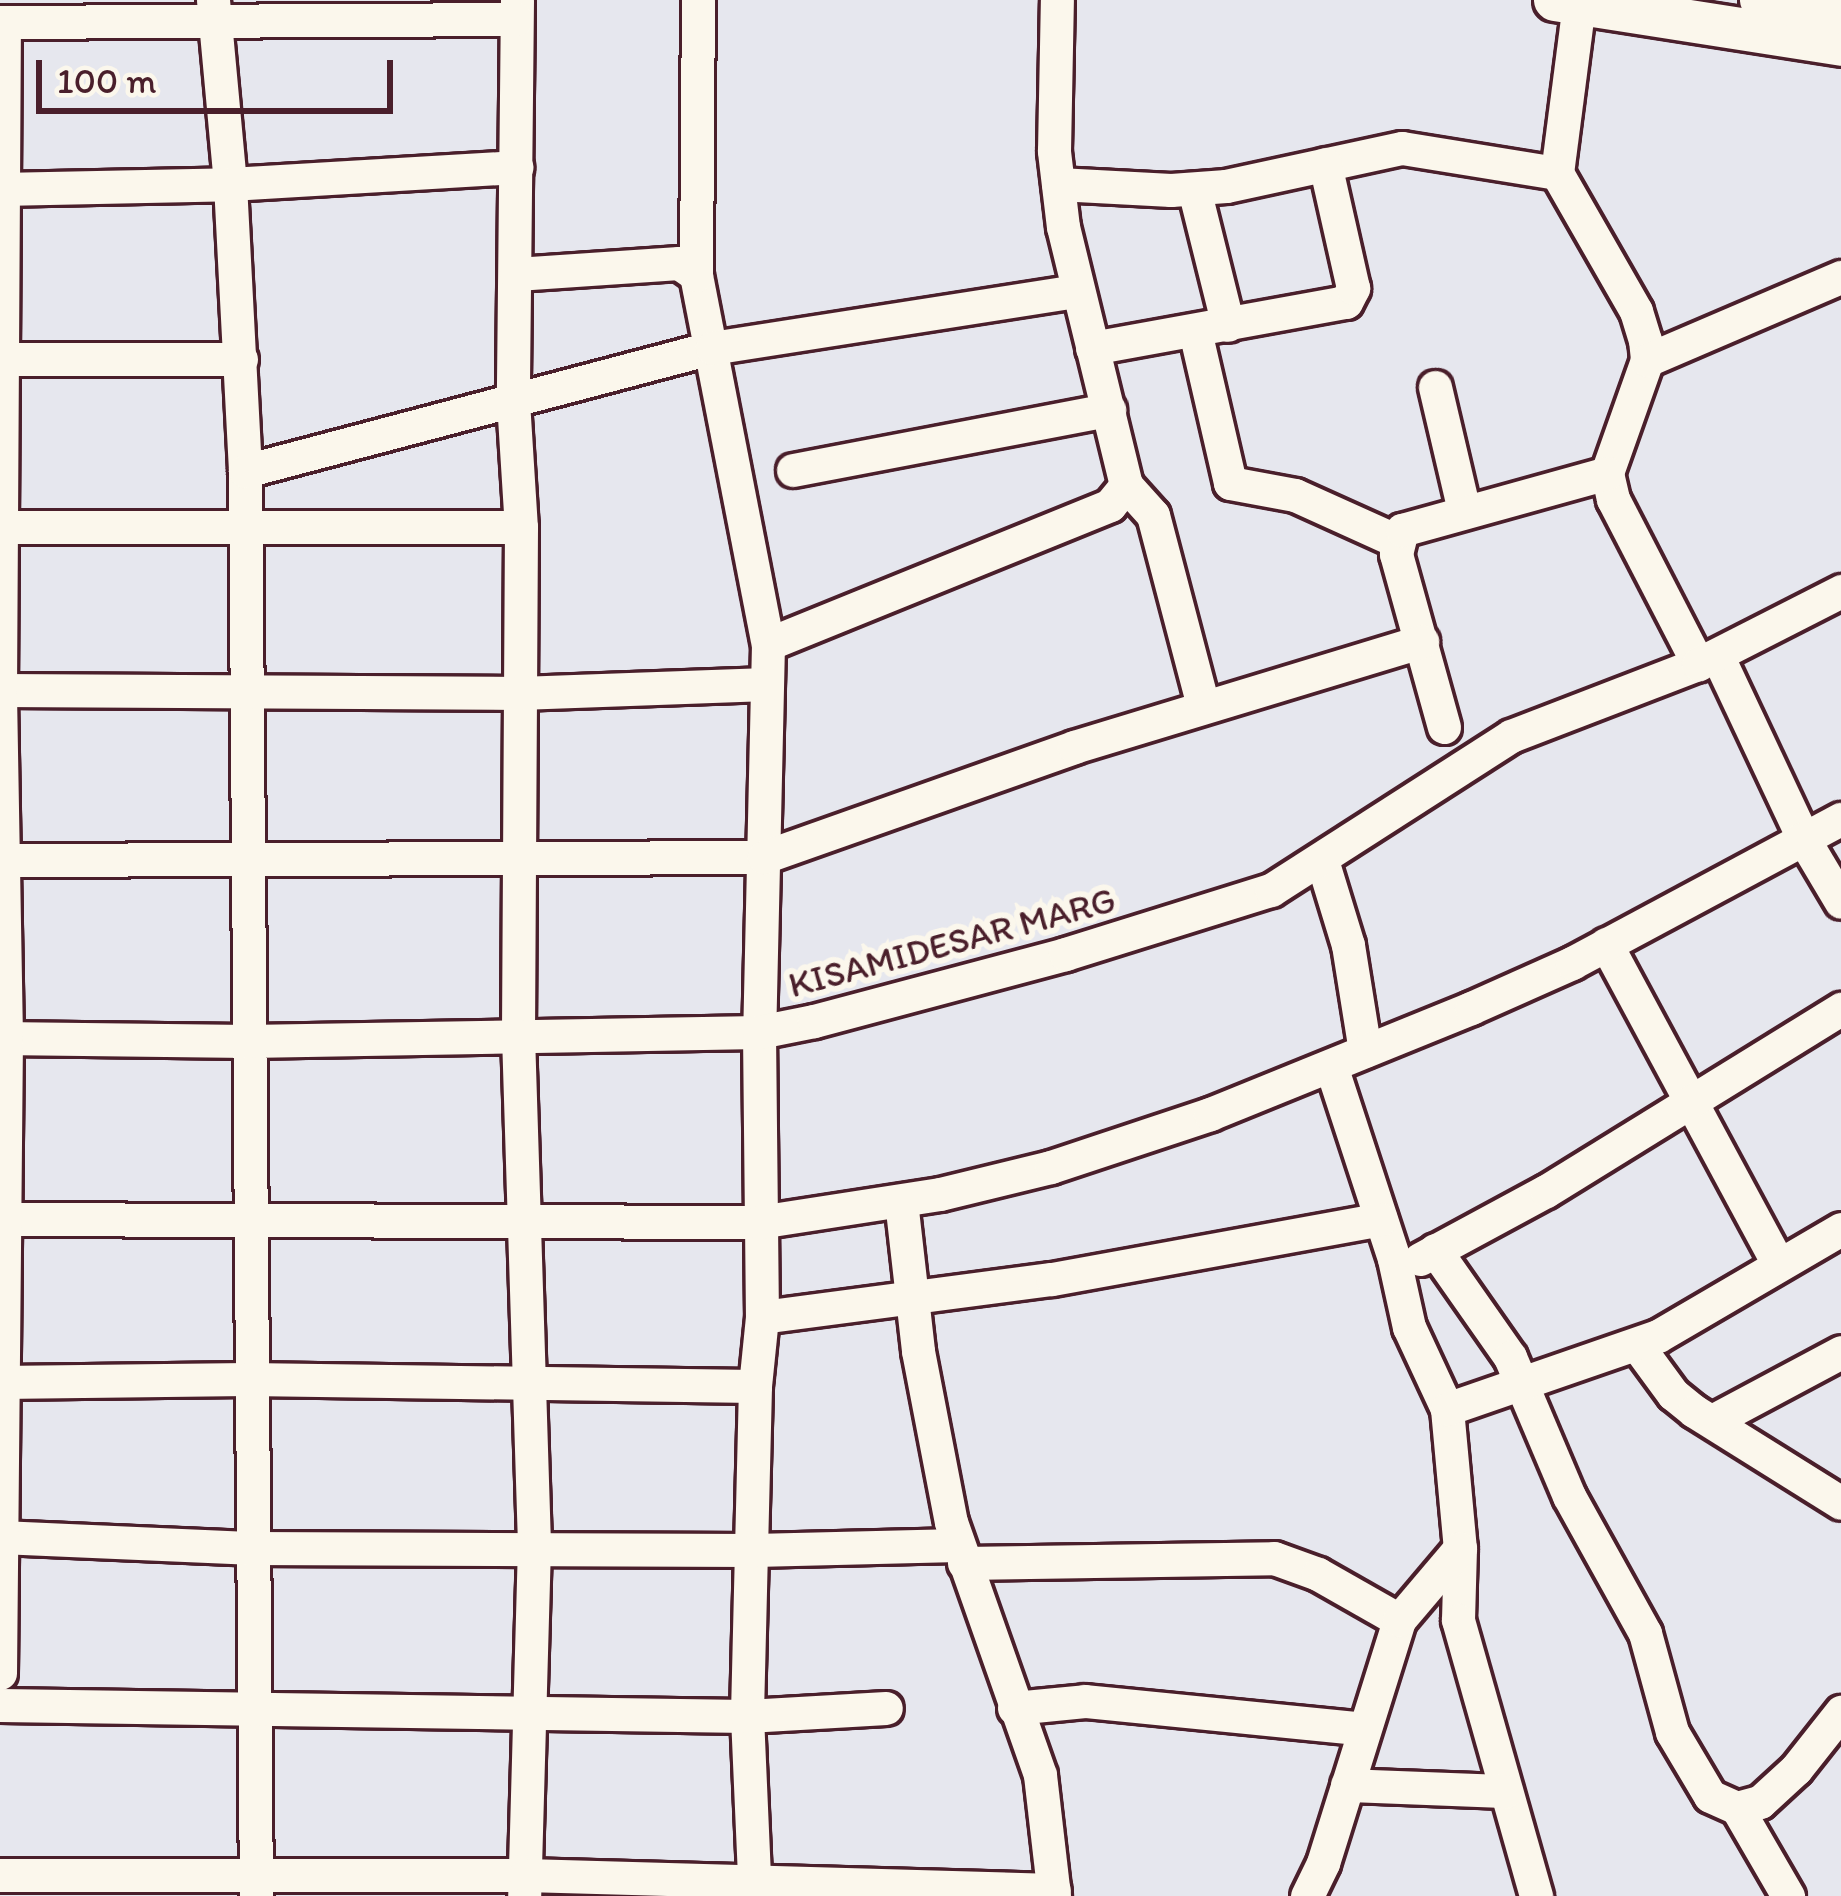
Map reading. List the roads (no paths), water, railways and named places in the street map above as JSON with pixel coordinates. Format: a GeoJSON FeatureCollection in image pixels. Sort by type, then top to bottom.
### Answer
{"type":"FeatureCollection","features":[{"type":"Feature","properties":{"kind":"main road"},"geometry":{"type":"LineString","coordinates":[[1761,0],[1841,13]]}},
{"type":"Feature","properties":{"kind":"main road"},"geometry":{"type":"LineString","coordinates":[[1567,2],[1841,45]]}},
{"type":"Feature","properties":{"kind":"street"},"geometry":{"type":"LineString","coordinates":[[698,0],[696,275],[768,644],[759,1032],[762,1318],[755,1386],[747,1716],[755,1887]]}},
{"type":"Feature","properties":{"kind":"street"},"geometry":{"type":"LineString","coordinates":[[1057,0],[1058,184],[1076,291],[1126,484],[1153,515],[1203,706]]}},
{"type":"Feature","properties":{"kind":"street"},"geometry":{"type":"LineString","coordinates":[[1567,2],[1557,173],[1636,311],[1647,361],[1607,473],[1612,499],[1708,660],[1841,902]]}},
{"type":"Feature","properties":{"kind":"street"},"geometry":{"type":"LineString","coordinates":[[214,10],[230,184],[244,471],[249,858],[246,1222],[255,1884]]}},
{"type":"Feature","properties":{"kind":"street"},"geometry":{"type":"LineString","coordinates":[[0,1673],[2,22],[214,10],[516,10],[513,401],[520,526],[518,1035],[534,1545],[524,1885]]}},
{"type":"Feature","properties":{"kind":"street"},"geometry":{"type":"LineString","coordinates":[[1058,184],[1194,189],[1402,148],[1557,173]]}},
{"type":"Feature","properties":{"kind":"street"},"geometry":{"type":"LineString","coordinates":[[1092,348],[1337,307],[1352,296],[1325,164]]}},
{"type":"Feature","properties":{"kind":"street"},"geometry":{"type":"LineString","coordinates":[[3,189],[230,184],[516,167]]}},
{"type":"Feature","properties":{"kind":"street"},"geometry":{"type":"LineString","coordinates":[[1194,189],[1230,483],[1295,495],[1397,542]]}},
{"type":"Feature","properties":{"kind":"street"},"geometry":{"type":"LineString","coordinates":[[516,274],[680,263],[696,275]]}},
{"type":"Feature","properties":{"kind":"street"},"geometry":{"type":"LineString","coordinates":[[1647,361],[1841,277]]}},
{"type":"Feature","properties":{"kind":"street"},"geometry":{"type":"LineString","coordinates":[[244,471],[712,348],[1076,291]]}},
{"type":"Feature","properties":{"kind":"street"},"geometry":{"type":"LineString","coordinates":[[3,359],[241,359]]}},
{"type":"Feature","properties":{"kind":"street"},"geometry":{"type":"LineString","coordinates":[[1435,387],[1464,511]]}},
{"type":"Feature","properties":{"kind":"street"},"geometry":{"type":"LineString","coordinates":[[793,470],[1109,410]]}},
{"type":"Feature","properties":{"kind":"street"},"geometry":{"type":"LineString","coordinates":[[1444,727],[1396,554],[1397,542],[1413,524],[1607,473]]}},
{"type":"Feature","properties":{"kind":"street"},"geometry":{"type":"LineString","coordinates":[[768,644],[1110,505],[1126,484]]}},
{"type":"Feature","properties":{"kind":"street"},"geometry":{"type":"LineString","coordinates":[[2,527],[520,526]]}},
{"type":"Feature","properties":{"kind":"street","name":"KISAMIDESAR MARG"},"geometry":{"type":"LineString","coordinates":[[3,1038],[248,1041],[759,1032],[1230,905],[1322,860],[1511,736],[1708,660],[1841,591]]}},
{"type":"Feature","properties":{"kind":"street"},"geometry":{"type":"LineString","coordinates":[[0,860],[764,857],[1203,706],[1422,641]]}},
{"type":"Feature","properties":{"kind":"street"},"geometry":{"type":"LineString","coordinates":[[0,690],[520,693],[767,684]]}},
{"type":"Feature","properties":{"kind":"street"},"geometry":{"type":"LineString","coordinates":[[1,1219],[759,1222],[901,1201],[1051,1167],[1210,1114],[1331,1066],[1471,1008],[1606,944],[1841,819]]}},
{"type":"Feature","properties":{"kind":"street"},"geometry":{"type":"LineString","coordinates":[[1322,860],[1348,945],[1365,1051]]}},
{"type":"Feature","properties":{"kind":"street"},"geometry":{"type":"LineString","coordinates":[[1606,944],[1777,1262]]}},
{"type":"Feature","properties":{"kind":"street"},"geometry":{"type":"LineString","coordinates":[[1397,1271],[1546,1191],[1841,1009]]}},
{"type":"Feature","properties":{"kind":"street"},"geometry":{"type":"LineString","coordinates":[[1331,1066],[1397,1271],[1409,1327],[1447,1409],[1460,1548],[1458,1620],[1535,1896]]}},
{"type":"Feature","properties":{"kind":"street"},"geometry":{"type":"LineString","coordinates":[[0,1875],[255,1884],[1054,1893],[1046,1802],[961,1554],[910,1301],[901,1201]]}},
{"type":"Feature","properties":{"kind":"street"},"geometry":{"type":"LineString","coordinates":[[762,1318],[910,1301],[1381,1219]]}},
{"type":"Feature","properties":{"kind":"street"},"geometry":{"type":"LineString","coordinates":[[1447,1409],[1637,1345],[1841,1229]]}},
{"type":"Feature","properties":{"kind":"street"},"geometry":{"type":"LineString","coordinates":[[1436,1250],[1522,1381],[1568,1496],[1651,1647],[1665,1712],[1685,1760],[1710,1796],[1737,1808],[1788,1896]]}},
{"type":"Feature","properties":{"kind":"street"},"geometry":{"type":"LineString","coordinates":[[1637,1345],[1673,1394],[1841,1504]]}},
{"type":"Feature","properties":{"kind":"street"},"geometry":{"type":"LineString","coordinates":[[1712,1421],[1841,1352]]}},
{"type":"Feature","properties":{"kind":"street"},"geometry":{"type":"LineString","coordinates":[[1,1382],[248,1379],[755,1386]]}},
{"type":"Feature","properties":{"kind":"street"},"geometry":{"type":"LineString","coordinates":[[0,1537],[249,1548],[534,1545],[1274,1558],[1318,1574],[1399,1620]]}},
{"type":"Feature","properties":{"kind":"street"},"geometry":{"type":"LineString","coordinates":[[1307,1896],[1399,1620],[1460,1548]]}},
{"type":"Feature","properties":{"kind":"street"},"geometry":{"type":"LineString","coordinates":[[1014,1708],[1085,1701],[1364,1729]]}},
{"type":"Feature","properties":{"kind":"street"},"geometry":{"type":"LineString","coordinates":[[0,1705],[747,1716],[886,1708]]}},
{"type":"Feature","properties":{"kind":"street"},"geometry":{"type":"LineString","coordinates":[[1737,1808],[1760,1802],[1778,1788],[1841,1712]]}},
{"type":"Feature","properties":{"kind":"street"},"geometry":{"type":"LineString","coordinates":[[1347,1785],[1506,1791]]}}]}
